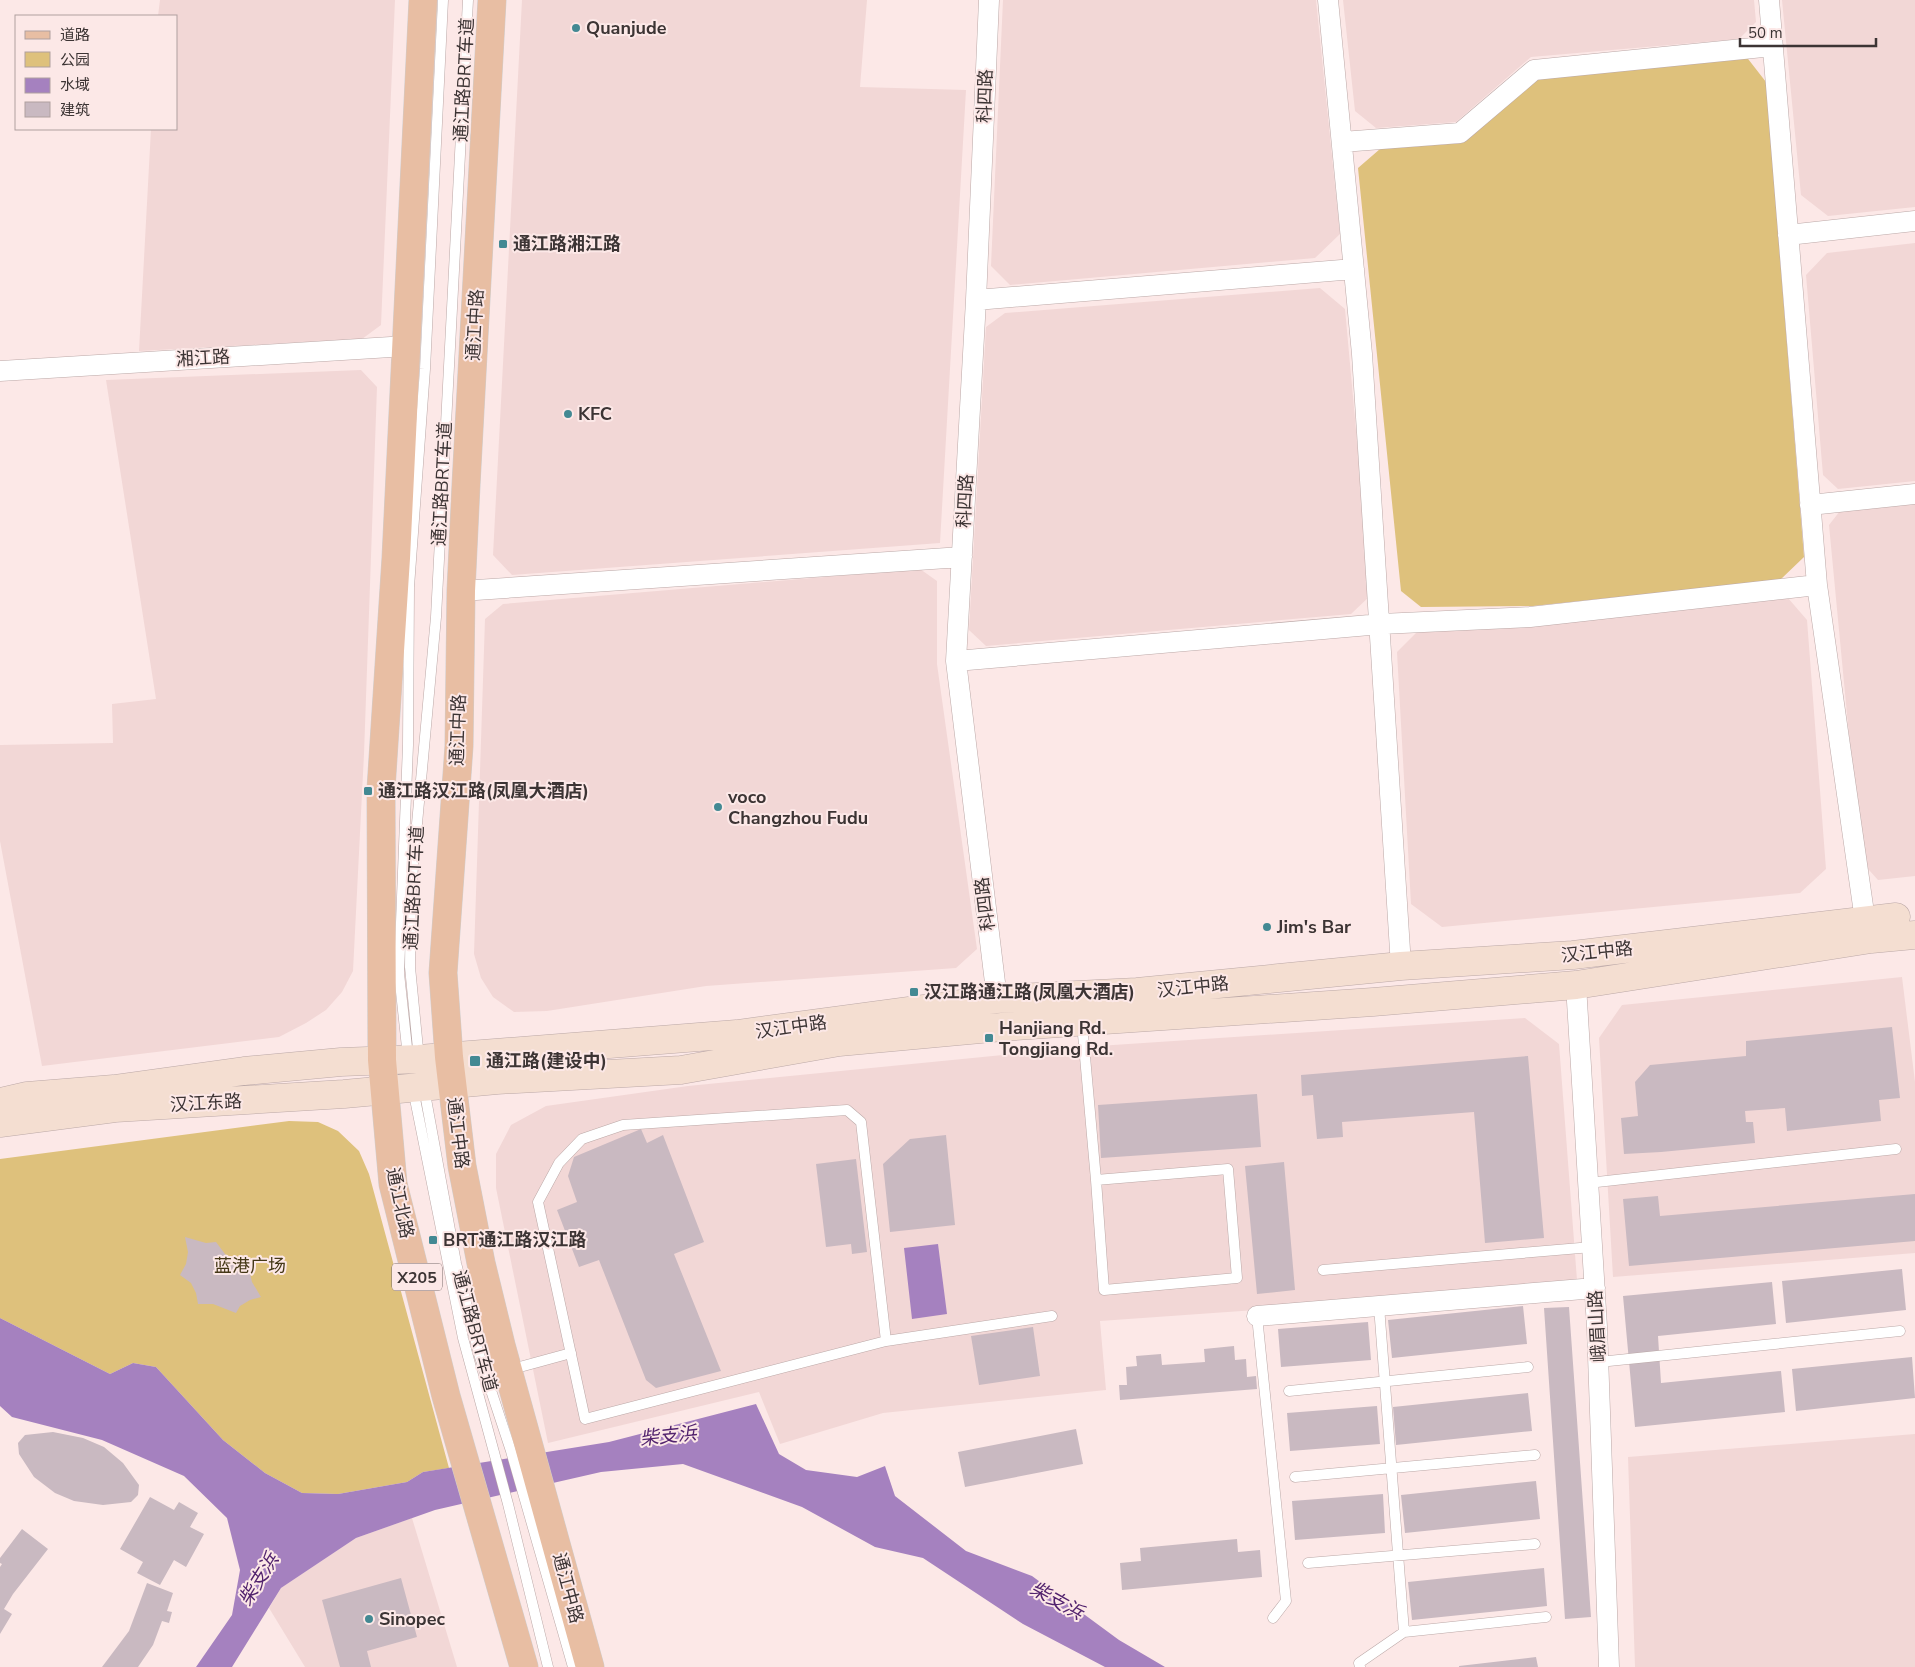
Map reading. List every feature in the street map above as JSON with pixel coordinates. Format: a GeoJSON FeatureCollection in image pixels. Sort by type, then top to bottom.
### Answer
{"type":"FeatureCollection","features":[{"type":"Feature","properties":{"kind":"main road"},"geometry":{"type":"LineString","coordinates":[[412,1072],[381,789],[396,558],[424,0]]}},
{"type":"Feature","properties":{"kind":"main road","name":"通江中路"},"geometry":{"type":"LineString","coordinates":[[492,0],[462,591],[458,746],[443,974],[449,1057],[462,1166],[481,1263],[508,1371],[521,1451],[537,1507],[590,1667]]}},
{"type":"Feature","properties":{"kind":"main road","name":"汉江中路"},"geometry":{"type":"LineString","coordinates":[[412,1072],[449,1057],[737,1034],[997,999],[1137,992],[1401,966],[1573,955],[1865,920],[1915,916]]}},
{"type":"Feature","properties":{"kind":"main road","name":"汉江中路"},"geometry":{"type":"LineString","coordinates":[[412,1072],[452,1084],[681,1070],[838,1042],[1082,1022],[1363,1003],[1576,985],[1871,939],[1915,935]]}},
{"type":"Feature","properties":{"kind":"main road","name":"汉江东路"},"geometry":{"type":"LineString","coordinates":[[0,1102],[26,1096],[114,1089],[244,1071],[412,1072]]}},
{"type":"Feature","properties":{"kind":"main road","name":"通江北路"},"geometry":{"type":"LineString","coordinates":[[412,1072],[384,1091],[394,1184],[446,1396],[466,1460],[524,1667]]}},
{"type":"Feature","properties":{"kind":"main road","name":"汉江东路"},"geometry":{"type":"LineString","coordinates":[[0,1123],[115,1108],[384,1091]]}},
{"type":"Feature","properties":{"kind":"street","name":"科四路"},"geometry":{"type":"LineString","coordinates":[[989,0],[976,300],[956,661],[997,999]]}},
{"type":"Feature","properties":{"kind":"street"},"geometry":{"type":"LineString","coordinates":[[1328,0],[1362,354],[1381,624],[1401,966]]}},
{"type":"Feature","properties":{"kind":"street"},"geometry":{"type":"LineString","coordinates":[[1769,0],[1817,585],[1865,920]]}},
{"type":"Feature","properties":{"kind":"street"},"geometry":{"type":"LineString","coordinates":[[1342,142],[1460,133],[1534,70],[1773,46]]}},
{"type":"Feature","properties":{"kind":"street"},"geometry":{"type":"LineString","coordinates":[[1788,235],[1915,221]]}},
{"type":"Feature","properties":{"kind":"street"},"geometry":{"type":"LineString","coordinates":[[976,300],[1354,269]]}},
{"type":"Feature","properties":{"kind":"street","name":"湘江路"},"geometry":{"type":"LineString","coordinates":[[0,370],[406,346]]}},
{"type":"Feature","properties":{"kind":"street"},"geometry":{"type":"LineString","coordinates":[[1810,505],[1915,494]]}},
{"type":"Feature","properties":{"kind":"street"},"geometry":{"type":"LineString","coordinates":[[462,591],[962,557]]}},
{"type":"Feature","properties":{"kind":"street"},"geometry":{"type":"LineString","coordinates":[[956,661],[1381,624],[1530,617],[1817,585]]}},
{"type":"Feature","properties":{"kind":"street","name":"峨眉山路"},"geometry":{"type":"LineString","coordinates":[[1576,985],[1595,1288],[1609,1667]]}},
{"type":"Feature","properties":{"kind":"street"},"geometry":{"type":"LineString","coordinates":[[1257,1316],[1595,1288]]}},
{"type":"Feature","properties":{"kind":"lane","name":"通江路BRT车道"},"geometry":{"type":"LineString","coordinates":[[443,0],[425,369],[409,587],[408,746],[399,973],[412,1072],[463,1338],[508,1504],[548,1667]]}},
{"type":"Feature","properties":{"kind":"lane","name":"通江路BRT车道"},"geometry":{"type":"LineString","coordinates":[[468,0],[436,617],[411,889],[412,1072],[479,1354],[521,1451]]}},
{"type":"Feature","properties":{"kind":"lane"},"geometry":{"type":"LineString","coordinates":[[406,346],[409,587]]}},
{"type":"Feature","properties":{"kind":"lane"},"geometry":{"type":"LineString","coordinates":[[1082,1022],[1104,1290],[1238,1278],[1228,1168],[1096,1180]]}},
{"type":"Feature","properties":{"kind":"lane"},"geometry":{"type":"LineString","coordinates":[[886,1341],[860,1122],[847,1110],[623,1125],[582,1139],[559,1163],[538,1202],[585,1419],[886,1341],[1052,1316]]}},
{"type":"Feature","properties":{"kind":"lane"},"geometry":{"type":"LineString","coordinates":[[1588,1183],[1896,1150]]}},
{"type":"Feature","properties":{"kind":"lane"},"geometry":{"type":"LineString","coordinates":[[1323,1270],[1592,1247]]}},
{"type":"Feature","properties":{"kind":"lane"},"geometry":{"type":"LineString","coordinates":[[1379,1306],[1404,1632]]}},
{"type":"Feature","properties":{"kind":"lane"},"geometry":{"type":"LineString","coordinates":[[1257,1316],[1286,1601],[1274,1618]]}},
{"type":"Feature","properties":{"kind":"lane"},"geometry":{"type":"LineString","coordinates":[[1598,1362],[1900,1331]]}},
{"type":"Feature","properties":{"kind":"lane"},"geometry":{"type":"LineString","coordinates":[[508,1371],[571,1353]]}},
{"type":"Feature","properties":{"kind":"lane"},"geometry":{"type":"LineString","coordinates":[[1289,1391],[1528,1367]]}},
{"type":"Feature","properties":{"kind":"lane"},"geometry":{"type":"LineString","coordinates":[[1295,1477],[1535,1455]]}},
{"type":"Feature","properties":{"kind":"lane"},"geometry":{"type":"LineString","coordinates":[[537,1507],[573,1667]]}},
{"type":"Feature","properties":{"kind":"lane"},"geometry":{"type":"LineString","coordinates":[[1308,1563],[1535,1544]]}},
{"type":"Feature","properties":{"kind":"lane"},"geometry":{"type":"LineString","coordinates":[[1360,1667],[1359,1663],[1404,1632],[1546,1617]]}},
{"type":"Feature","properties":{"kind":"shaded area"},"geometry":{"type":"Polygon","coordinates":[[[160,0],[395,0],[381,325],[362,339],[139,351],[151,130],[178,130],[178,15],[158,15],[160,0]]]}},
{"type":"Feature","properties":{"kind":"shaded area"},"geometry":{"type":"Polygon","coordinates":[[[522,0],[867,0],[860,87],[966,90],[940,543],[512,575],[493,555],[522,0]]]}},
{"type":"Feature","properties":{"kind":"shaded area"},"geometry":{"type":"Polygon","coordinates":[[[1003,0],[1316,0],[1340,234],[1315,258],[1010,285],[991,266],[1003,0]]]}},
{"type":"Feature","properties":{"kind":"shaded area"},"geometry":{"type":"Polygon","coordinates":[[[1343,0],[1754,0],[1756,22],[1739,39],[1531,57],[1456,122],[1376,128],[1355,111],[1343,0]]]}},
{"type":"Feature","properties":{"kind":"shaded area"},"geometry":{"type":"Polygon","coordinates":[[[1782,0],[1915,0],[1915,207],[1828,216],[1801,195],[1782,0]]]}},
{"type":"Feature","properties":{"kind":"shaded area"},"geometry":{"type":"Polygon","coordinates":[[[1915,243],[1915,481],[1838,489],[1823,475],[1806,275],[1827,253],[1915,243]]]}},
{"type":"Feature","properties":{"kind":"shaded area"},"geometry":{"type":"Polygon","coordinates":[[[1320,288],[1345,309],[1371,595],[1351,614],[986,646],[969,630],[986,327],[1005,313],[1320,288]]]}},
{"type":"Feature","properties":{"kind":"shaded area"},"geometry":{"type":"Polygon","coordinates":[[[361,370],[377,387],[364,754],[353,971],[342,992],[326,1010],[279,1037],[42,1066],[0,841],[0,745],[113,743],[112,704],[156,699],[106,380],[361,370]]]}},
{"type":"Feature","properties":{"kind":"shaded area"},"geometry":{"type":"Polygon","coordinates":[[[1915,503],[1915,876],[1878,880],[1861,861],[1829,525],[1840,511],[1915,503]]]}},
{"type":"Feature","properties":{"kind":"shaded area","name":"voco Changzhou Fudu"},"geometry":{"type":"Polygon","coordinates":[[[920,569],[937,581],[937,664],[977,949],[956,968],[706,986],[547,1011],[514,1012],[493,997],[481,978],[474,954],[485,619],[503,604],[920,569]]]}},
{"type":"Feature","properties":{"kind":"shaded area"},"geometry":{"type":"Polygon","coordinates":[[[1788,598],[1807,620],[1826,869],[1800,893],[1442,927],[1411,904],[1397,652],[1418,631],[1529,627],[1788,598]]]}},
{"type":"Feature","properties":{"kind":"shaded area"},"geometry":{"type":"Polygon","coordinates":[[[1902,977],[1915,1082],[1915,1253],[1613,1277],[1599,1038],[1622,1005],[1902,977]]]}},
{"type":"Feature","properties":{"kind":"shaded area"},"geometry":{"type":"Polygon","coordinates":[[[1525,1018],[1559,1044],[1577,1280],[1270,1309],[1100,1321],[1106,1390],[883,1413],[780,1444],[759,1392],[548,1443],[496,1188],[496,1154],[511,1125],[546,1106],[688,1086],[1083,1047],[1525,1018]]]}},
{"type":"Feature","properties":{"kind":"shaded area"},"geometry":{"type":"Polygon","coordinates":[[[1915,1434],[1915,1667],[1635,1667],[1628,1457],[1915,1434]]]}},
{"type":"Feature","properties":{"kind":"shaded area"},"geometry":{"type":"Polygon","coordinates":[[[412,1518],[457,1667],[305,1667],[269,1608],[281,1588],[356,1538],[412,1518]]]}},
{"type":"Feature","properties":{"kind":"green space"},"geometry":{"type":"Polygon","coordinates":[[[1745,55],[1766,82],[1804,557],[1780,580],[1533,606],[1421,607],[1401,591],[1358,168],[1380,149],[1462,143],[1536,77],[1745,55]]]}},
{"type":"Feature","properties":{"kind":"green space","name":"蓝港广场"},"geometry":{"type":"Polygon","coordinates":[[[289,1121],[318,1122],[338,1131],[359,1151],[369,1174],[449,1468],[423,1472],[407,1482],[338,1494],[302,1493],[265,1473],[223,1440],[156,1367],[133,1363],[110,1374],[0,1318],[0,1159],[289,1121]]]}},
{"type":"Feature","properties":{"kind":"water"},"geometry":{"type":"Polygon","coordinates":[[[938,1244],[947,1314],[912,1319],[904,1248],[938,1244]]]}},
{"type":"Feature","properties":{"kind":"water","name":"柴支浜"},"geometry":{"type":"Polygon","coordinates":[[[0,1318],[110,1374],[133,1363],[156,1367],[223,1440],[265,1473],[302,1493],[338,1494],[407,1482],[423,1472],[609,1442],[756,1404],[779,1454],[806,1470],[857,1477],[885,1466],[895,1496],[966,1551],[1032,1576],[1119,1640],[1165,1667],[1105,1667],[1023,1624],[923,1558],[875,1547],[802,1507],[683,1464],[601,1472],[435,1510],[356,1538],[281,1588],[232,1667],[196,1667],[232,1615],[240,1570],[227,1518],[184,1476],[102,1440],[12,1417],[0,1406],[0,1318]]]}},
{"type":"Feature","properties":{"kind":"building"},"geometry":{"type":"Polygon","coordinates":[[[1892,1027],[1900,1098],[1879,1100],[1881,1121],[1787,1131],[1785,1108],[1745,1111],[1746,1122],[1753,1122],[1755,1143],[1624,1154],[1621,1118],[1638,1116],[1635,1082],[1650,1065],[1746,1056],[1746,1041],[1892,1027]]]}},
{"type":"Feature","properties":{"kind":"building"},"geometry":{"type":"Polygon","coordinates":[[[1528,1056],[1544,1238],[1485,1243],[1474,1112],[1342,1122],[1343,1137],[1317,1139],[1313,1095],[1302,1096],[1301,1075],[1528,1056]]]}},
{"type":"Feature","properties":{"kind":"building"},"geometry":{"type":"Polygon","coordinates":[[[1257,1094],[1261,1147],[1101,1158],[1098,1105],[1257,1094]]]}},
{"type":"Feature","properties":{"kind":"building"},"geometry":{"type":"Polygon","coordinates":[[[641,1129],[647,1143],[663,1135],[704,1242],[674,1254],[721,1371],[656,1388],[646,1380],[599,1260],[579,1267],[557,1210],[577,1202],[568,1176],[574,1157],[641,1129]]]}},
{"type":"Feature","properties":{"kind":"building"},"geometry":{"type":"Polygon","coordinates":[[[946,1135],[955,1225],[890,1232],[883,1164],[910,1139],[946,1135]]]}},
{"type":"Feature","properties":{"kind":"building"},"geometry":{"type":"Polygon","coordinates":[[[856,1159],[867,1252],[852,1254],[851,1244],[826,1247],[816,1164],[856,1159]]]}},
{"type":"Feature","properties":{"kind":"building"},"geometry":{"type":"Polygon","coordinates":[[[1284,1162],[1295,1290],[1257,1294],[1245,1166],[1284,1162]]]}},
{"type":"Feature","properties":{"kind":"building"},"geometry":{"type":"Polygon","coordinates":[[[1915,1194],[1915,1241],[1629,1266],[1623,1199],[1658,1196],[1660,1216],[1915,1194]]]}},
{"type":"Feature","properties":{"kind":"building"},"geometry":{"type":"Polygon","coordinates":[[[185,1237],[206,1243],[216,1242],[228,1258],[237,1266],[249,1269],[252,1282],[261,1297],[250,1300],[240,1306],[236,1313],[213,1304],[198,1304],[196,1293],[191,1283],[180,1275],[186,1264],[188,1252],[185,1237]]]}},
{"type":"Feature","properties":{"kind":"building"},"geometry":{"type":"Polygon","coordinates":[[[1902,1269],[1906,1310],[1786,1323],[1782,1281],[1902,1269]]]}},
{"type":"Feature","properties":{"kind":"building"},"geometry":{"type":"Polygon","coordinates":[[[1772,1282],[1776,1324],[1658,1336],[1661,1383],[1781,1371],[1785,1412],[1635,1427],[1623,1296],[1772,1282]]]}},
{"type":"Feature","properties":{"kind":"building"},"geometry":{"type":"Polygon","coordinates":[[[1523,1306],[1527,1344],[1392,1358],[1388,1320],[1523,1306]]]}},
{"type":"Feature","properties":{"kind":"building"},"geometry":{"type":"Polygon","coordinates":[[[1569,1307],[1591,1617],[1565,1619],[1544,1308],[1569,1307]]]}},
{"type":"Feature","properties":{"kind":"building"},"geometry":{"type":"Polygon","coordinates":[[[1368,1322],[1371,1360],[1281,1367],[1278,1329],[1368,1322]]]}},
{"type":"Feature","properties":{"kind":"building"},"geometry":{"type":"Polygon","coordinates":[[[1033,1327],[1040,1376],[979,1385],[971,1336],[1033,1327]]]}},
{"type":"Feature","properties":{"kind":"building"},"geometry":{"type":"Polygon","coordinates":[[[1234,1346],[1235,1360],[1246,1359],[1247,1377],[1256,1376],[1257,1389],[1120,1400],[1119,1385],[1127,1385],[1126,1367],[1137,1366],[1136,1356],[1161,1354],[1162,1365],[1205,1362],[1204,1349],[1234,1346]]]}},
{"type":"Feature","properties":{"kind":"building"},"geometry":{"type":"Polygon","coordinates":[[[1912,1357],[1915,1398],[1796,1411],[1792,1369],[1912,1357]]]}},
{"type":"Feature","properties":{"kind":"building"},"geometry":{"type":"Polygon","coordinates":[[[1528,1393],[1532,1431],[1396,1445],[1393,1407],[1528,1393]]]}},
{"type":"Feature","properties":{"kind":"building"},"geometry":{"type":"Polygon","coordinates":[[[1377,1406],[1380,1444],[1290,1451],[1287,1413],[1377,1406]]]}},
{"type":"Feature","properties":{"kind":"building"},"geometry":{"type":"Polygon","coordinates":[[[1076,1429],[1083,1464],[965,1487],[958,1452],[1076,1429]]]}},
{"type":"Feature","properties":{"kind":"building"},"geometry":{"type":"Polygon","coordinates":[[[53,1432],[83,1438],[104,1447],[123,1463],[139,1485],[138,1495],[131,1502],[103,1505],[74,1501],[55,1493],[34,1477],[19,1454],[18,1443],[25,1435],[53,1432]]]}},
{"type":"Feature","properties":{"kind":"building"},"geometry":{"type":"Polygon","coordinates":[[[1536,1481],[1540,1519],[1405,1533],[1401,1495],[1536,1481]]]}},
{"type":"Feature","properties":{"kind":"building"},"geometry":{"type":"Polygon","coordinates":[[[1383,1494],[1385,1533],[1295,1540],[1292,1501],[1383,1494]]]}},
{"type":"Feature","properties":{"kind":"building"},"geometry":{"type":"Polygon","coordinates":[[[150,1497],[174,1510],[179,1502],[198,1513],[190,1527],[204,1534],[186,1567],[174,1560],[160,1585],[137,1573],[143,1562],[120,1549],[150,1497]]]}},
{"type":"Feature","properties":{"kind":"building"},"geometry":{"type":"Polygon","coordinates":[[[22,1529],[48,1549],[13,1594],[4,1609],[12,1614],[0,1634],[0,1567],[2,1564],[0,1563],[0,1558],[22,1529]]]}},
{"type":"Feature","properties":{"kind":"building"},"geometry":{"type":"Polygon","coordinates":[[[1237,1539],[1238,1552],[1260,1550],[1262,1577],[1122,1590],[1120,1563],[1141,1561],[1140,1548],[1237,1539]]]}},
{"type":"Feature","properties":{"kind":"building"},"geometry":{"type":"Polygon","coordinates":[[[1544,1568],[1547,1606],[1412,1620],[1408,1582],[1544,1568]]]}},
{"type":"Feature","properties":{"kind":"building","name":"Sinopec"},"geometry":{"type":"Polygon","coordinates":[[[401,1578],[417,1637],[367,1651],[371,1667],[340,1667],[322,1600],[401,1578]]]}},
{"type":"Feature","properties":{"kind":"building"},"geometry":{"type":"Polygon","coordinates":[[[147,1583],[173,1593],[167,1611],[172,1612],[169,1623],[162,1621],[153,1645],[138,1667],[102,1667],[129,1631],[147,1583]]]}},
{"type":"Feature","properties":{"kind":"building"},"geometry":{"type":"Polygon","coordinates":[[[1536,1657],[1538,1667],[1459,1667],[1459,1666],[1536,1657]]]}},
{"type":"Feature","properties":{"kind":"place","name":"Quanjude"},"geometry":{"type":"Point","coordinates":[576,28]}},
{"type":"Feature","properties":{"kind":"place","name":"通江路湘江路"},"geometry":{"type":"Point","coordinates":[503,244]}},
{"type":"Feature","properties":{"kind":"place","name":"KFC"},"geometry":{"type":"Point","coordinates":[568,414]}},
{"type":"Feature","properties":{"kind":"place","name":"通江路汉江路(凤凰大酒店)"},"geometry":{"type":"Point","coordinates":[368,791]}},
{"type":"Feature","properties":{"kind":"place","name":"voco Changzhou Fudu"},"geometry":{"type":"Point","coordinates":[718,807]}},
{"type":"Feature","properties":{"kind":"place","name":"Jim's Bar"},"geometry":{"type":"Point","coordinates":[1267,927]}},
{"type":"Feature","properties":{"kind":"place","name":"汉江路通江路(凤凰大酒店)"},"geometry":{"type":"Point","coordinates":[914,992]}},
{"type":"Feature","properties":{"kind":"place","name":"Hanjiang Rd. Tongjiang Rd."},"geometry":{"type":"Point","coordinates":[989,1038]}},
{"type":"Feature","properties":{"kind":"place","name":"通江路(建设中)"},"geometry":{"type":"Point","coordinates":[475,1061]}},
{"type":"Feature","properties":{"kind":"place","name":"BRT通江路汉江路"},"geometry":{"type":"Point","coordinates":[433,1240]}},
{"type":"Feature","properties":{"kind":"place","name":"Sinopec"},"geometry":{"type":"Point","coordinates":[369,1619]}}]}
